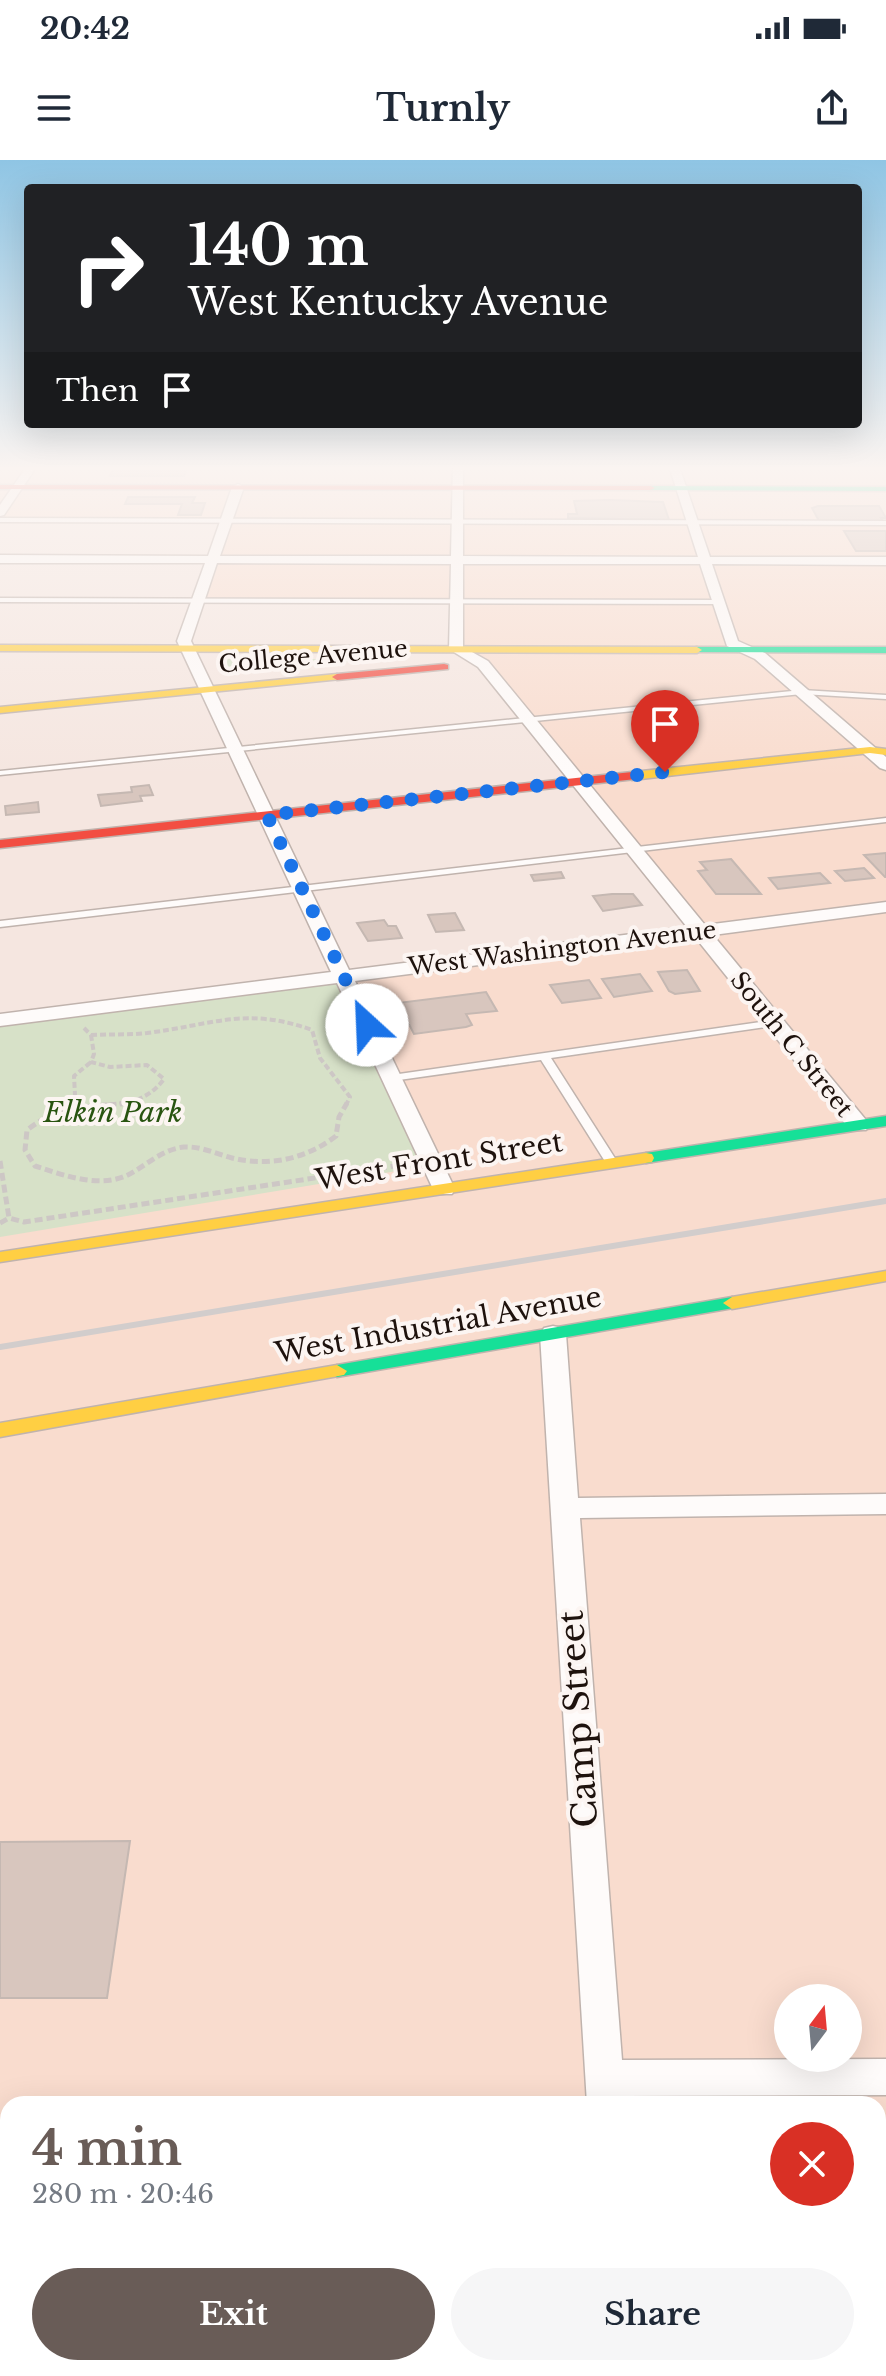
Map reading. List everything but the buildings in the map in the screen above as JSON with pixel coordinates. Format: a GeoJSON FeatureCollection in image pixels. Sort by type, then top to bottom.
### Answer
{"type":"FeatureCollection","features":[{"type":"Feature","properties":{"kind":"street"},"geometry":{"type":"LineString","coordinates":[[209,569],[184,641],[444,1189]]}},
{"type":"Feature","properties":{"kind":"street"},"geometry":{"type":"LineString","coordinates":[[456,649],[457,569]]}},
{"type":"Feature","properties":{"kind":"street"},"geometry":{"type":"LineString","coordinates":[[708,569],[732,643],[760,656],[878,751],[886,765]]}},
{"type":"Feature","properties":{"kind":"street"},"geometry":{"type":"LineString","coordinates":[[0,648],[886,650]]}},
{"type":"Feature","properties":{"kind":"street","name":"South C Street"},"geometry":{"type":"LineString","coordinates":[[456,649],[483,664],[858,1125]]}},
{"type":"Feature","properties":{"kind":"street","name":"College Avenue"},"geometry":{"type":"LineString","coordinates":[[0,710],[631,649]]}},
{"type":"Feature","properties":{"kind":"street"},"geometry":{"type":"LineString","coordinates":[[0,844],[878,751]]}},
{"type":"Feature","properties":{"kind":"street","name":"West Washington Avenue"},"geometry":{"type":"LineString","coordinates":[[0,1020],[886,907]]}},
{"type":"Feature","properties":{"kind":"street","name":"West Front Street"},"geometry":{"type":"LineString","coordinates":[[0,1257],[886,1121]]}},
{"type":"Feature","properties":{"kind":"street","name":"West Industrial Avenue"},"geometry":{"type":"LineString","coordinates":[[0,1430],[886,1276]]}},
{"type":"Feature","properties":{"kind":"street","name":"Camp Street"},"geometry":{"type":"LineString","coordinates":[[553,1334],[604,2091]]}},
{"type":"Feature","properties":{"kind":"street"},"geometry":{"type":"LineString","coordinates":[[563,1508],[886,1504]]}},
{"type":"Feature","properties":{"kind":"street"},"geometry":{"type":"LineString","coordinates":[[604,2091],[886,2077]]}},
{"type":"Feature","properties":{"kind":"lane"},"geometry":{"type":"LineString","coordinates":[[0,600],[719,602]]}},
{"type":"Feature","properties":{"kind":"lane"},"geometry":{"type":"LineString","coordinates":[[0,773],[802,692],[886,697]]}},
{"type":"Feature","properties":{"kind":"lane"},"geometry":{"type":"LineString","coordinates":[[0,924],[886,820]]}},
{"type":"Feature","properties":{"kind":"lane"},"geometry":{"type":"LineString","coordinates":[[392,1078],[775,1023]]}},
{"type":"Feature","properties":{"kind":"lane"},"geometry":{"type":"LineString","coordinates":[[544,1056],[612,1163]]}},
{"type":"Feature","properties":{"kind":"path"},"geometry":{"type":"LineString","coordinates":[[91,1035],[145,1033],[240,1016],[292,1021],[312,1030],[311,1045],[323,1065],[350,1097],[339,1117],[336,1136],[320,1151],[268,1161],[238,1159],[185,1147],[167,1150],[122,1179],[96,1181],[35,1166],[25,1150],[27,1130],[48,1114],[70,1107],[105,1107],[145,1098],[158,1090],[164,1079],[159,1071],[143,1063],[100,1067],[91,1062]]}},
{"type":"Feature","properties":{"kind":"path"},"geometry":{"type":"LineString","coordinates":[[70,1107],[75,1095],[74,1076],[91,1062],[94,1054],[91,1035],[77,1022],[92,1020]]}},
{"type":"Feature","properties":{"kind":"path"},"geometry":{"type":"LineString","coordinates":[[0,1223],[9,1218],[24,1222],[394,1166],[404,1163],[397,1149]]}},
{"type":"Feature","properties":{"kind":"path"},"geometry":{"type":"LineString","coordinates":[[0,1161],[9,1218]]}},
{"type":"Feature","properties":{"kind":"shaded area"},"geometry":{"type":"Polygon","coordinates":[[[208,569],[886,569],[886,2096],[0,2096],[0,1134],[345,976],[699,931],[470,649],[457,648],[457,602],[197,601],[208,569]]]}},
{"type":"Feature","properties":{"kind":"green space"},"geometry":{"type":"Polygon","coordinates":[[[216,659],[379,659],[224,674],[216,659]]]}},
{"type":"Feature","properties":{"kind":"green space","name":"Elkin Park"},"geometry":{"type":"Polygon","coordinates":[[[344,976],[433,1165],[0,1237],[0,1020],[344,976]]]}},
{"type":"Feature","properties":{"kind":"railway"},"geometry":{"type":"LineString","coordinates":[[0,1347],[886,1201]]}},
{"type":"Feature","properties":{"kind":"traffic: fast"},"geometry":{"type":"LineString","coordinates":[[697,650],[886,650]]}},
{"type":"Feature","properties":{"kind":"traffic: fast"},"geometry":{"type":"LineString","coordinates":[[646,1158],[886,1121]]}},
{"type":"Feature","properties":{"kind":"traffic: fast"},"geometry":{"type":"LineString","coordinates":[[337,1371],[732,1303]]}},
{"type":"Feature","properties":{"kind":"traffic: slow"},"geometry":{"type":"LineString","coordinates":[[0,648],[697,650]]}},
{"type":"Feature","properties":{"kind":"traffic: slow"},"geometry":{"type":"LineString","coordinates":[[0,710],[337,677]]}},
{"type":"Feature","properties":{"kind":"traffic: slow"},"geometry":{"type":"LineString","coordinates":[[632,776],[870,750],[886,752]]}},
{"type":"Feature","properties":{"kind":"traffic: slow"},"geometry":{"type":"LineString","coordinates":[[0,1257],[646,1158]]}},
{"type":"Feature","properties":{"kind":"traffic: slow"},"geometry":{"type":"LineString","coordinates":[[732,1303],[886,1276]]}},
{"type":"Feature","properties":{"kind":"traffic: slow"},"geometry":{"type":"LineString","coordinates":[[0,1430],[337,1371]]}},
{"type":"Feature","properties":{"kind":"traffic: jam"},"geometry":{"type":"LineString","coordinates":[[337,677],[444,667]]}},
{"type":"Feature","properties":{"kind":"traffic: jam"},"geometry":{"type":"LineString","coordinates":[[0,844],[632,776]]}},
{"type":"Feature","properties":{"kind":"route"},"geometry":{"type":"LineString","coordinates":[[367,1025],[267,815],[665,772]]}}]}
